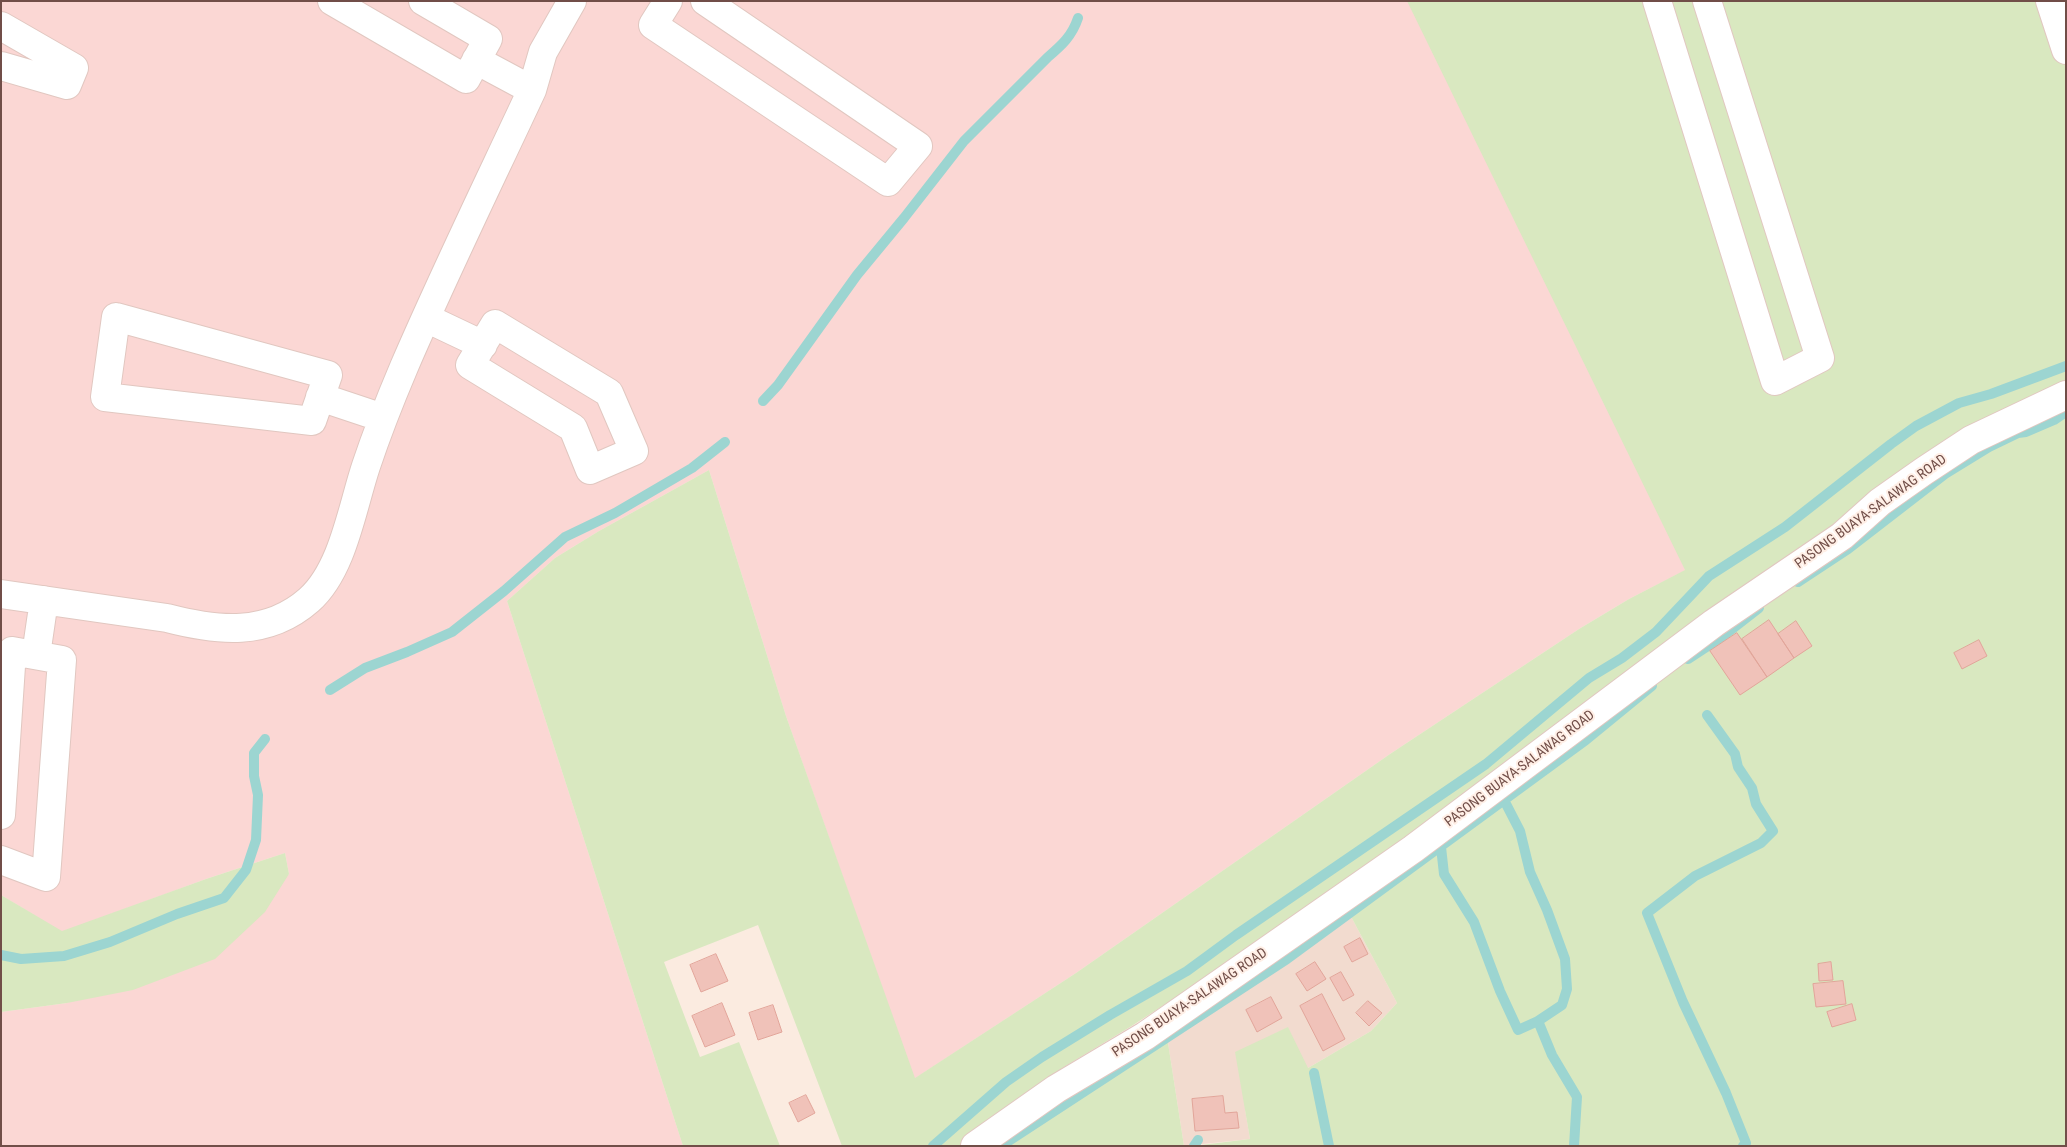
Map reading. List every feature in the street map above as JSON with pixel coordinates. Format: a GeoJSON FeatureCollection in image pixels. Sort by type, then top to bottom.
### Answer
{"type":"FeatureCollection","features":[{"type":"Feature","properties":{"kind":"street"},"geometry":{"type":"LineString","coordinates":[[332,1],[466,79],[488,39],[423,1]]}},
{"type":"Feature","properties":{"kind":"street"},"geometry":{"type":"LineString","coordinates":[[1,594],[217,628],[264,626],[281,620],[311,599],[323,584],[332,568],[383,418],[426,318],[532,90],[543,52],[572,1]]}},
{"type":"Feature","properties":{"kind":"street"},"geometry":{"type":"LineString","coordinates":[[666,2],[652,25],[888,182],[918,146],[705,1]]}},
{"type":"Feature","properties":{"kind":"street"},"geometry":{"type":"LineString","coordinates":[[1657,1],[1775,381],[1820,358],[1707,1]]}},
{"type":"Feature","properties":{"kind":"street"},"geometry":{"type":"LineString","coordinates":[[2050,1],[2066,50]]}},
{"type":"Feature","properties":{"kind":"street"},"geometry":{"type":"LineString","coordinates":[[1,26],[74,68],[68,85],[1,66]]}},
{"type":"Feature","properties":{"kind":"street"},"geometry":{"type":"LineString","coordinates":[[476,60],[532,90]]}},
{"type":"Feature","properties":{"kind":"street"},"geometry":{"type":"LineString","coordinates":[[116,317],[328,375],[320,397],[312,421],[105,397],[116,317]]}},
{"type":"Feature","properties":{"kind":"street"},"geometry":{"type":"LineString","coordinates":[[426,318],[483,344]]}},
{"type":"Feature","properties":{"kind":"street"},"geometry":{"type":"LineString","coordinates":[[495,324],[609,393],[634,451],[590,470],[573,428],[470,365],[483,344],[495,324]]}},
{"type":"Feature","properties":{"kind":"street","name":"PASONG BUAYA-SALAWAG ROAD"},"geometry":{"type":"LineString","coordinates":[[975,1146],[1056,1089],[1145,1036],[1413,850],[1714,623],[1842,536],[1880,502],[1924,471],[1971,440],[2066,395]]}},
{"type":"Feature","properties":{"kind":"street"},"geometry":{"type":"LineString","coordinates":[[320,397],[383,418]]}},
{"type":"Feature","properties":{"kind":"street"},"geometry":{"type":"LineString","coordinates":[[36,655],[44,600]]}},
{"type":"Feature","properties":{"kind":"street"},"geometry":{"type":"LineString","coordinates":[[1,815],[12,651],[62,660],[46,877],[1,860]]}},
{"type":"Feature","properties":{"kind":"shaded area"},"geometry":{"type":"Polygon","coordinates":[[[1,1],[2066,1],[1686,570],[1629,599],[1579,629],[1390,754],[1076,973],[914,1079],[786,716],[709,470],[599,531],[555,558],[507,601],[683,1146],[1,1146],[1,1012],[67,1003],[289,874],[285,853],[206,879],[62,932],[1,895],[1,1]]]}},
{"type":"Feature","properties":{"kind":"shaded area"},"geometry":{"type":"Polygon","coordinates":[[[1347,909],[1397,1003],[1371,1031],[1308,1068],[1245,1109],[1250,1139],[1184,1146],[1166,1030],[1347,909]]]}},
{"type":"Feature","properties":{"kind":"green space"},"geometry":{"type":"Polygon","coordinates":[[[1407,1],[2066,1],[2066,390],[1308,912],[1130,1027],[1064,1067],[1002,1112],[962,1146],[842,1146],[758,925],[664,962],[700,1057],[739,1042],[780,1146],[683,1146],[507,601],[555,558],[599,531],[709,470],[786,716],[915,1078],[1076,973],[1390,754],[1579,629],[1629,599],[1685,570],[1407,1]]]}},
{"type":"Feature","properties":{"kind":"green space"},"geometry":{"type":"Polygon","coordinates":[[[2066,402],[2066,1146],[1193,1146],[1250,1139],[1235,1052],[1288,1027],[1308,1068],[1371,1031],[1397,1003],[1347,909],[1918,485],[2066,402]]]}},
{"type":"Feature","properties":{"kind":"green space"},"geometry":{"type":"Polygon","coordinates":[[[285,853],[289,874],[265,912],[215,959],[133,990],[67,1003],[1,1012],[1,895],[62,931],[206,879],[285,853]]]}},
{"type":"Feature","properties":{"kind":"green space"},"geometry":{"type":"Polygon","coordinates":[[[1166,1030],[1184,1146],[987,1146],[1166,1030]]]}},
{"type":"Feature","properties":{"kind":"building"},"geometry":{"type":"Polygon","coordinates":[[[1769,620],[1794,658],[1767,677],[1742,639],[1769,620]]]}},
{"type":"Feature","properties":{"kind":"building"},"geometry":{"type":"Polygon","coordinates":[[[1796,621],[1812,646],[1794,658],[1778,634],[1796,621]]]}},
{"type":"Feature","properties":{"kind":"building"},"geometry":{"type":"Polygon","coordinates":[[[1737,633],[1767,677],[1740,695],[1710,651],[1737,633]]]}},
{"type":"Feature","properties":{"kind":"building"},"geometry":{"type":"Polygon","coordinates":[[[1979,640],[1987,656],[1962,669],[1954,653],[1979,640]]]}},
{"type":"Feature","properties":{"kind":"building"},"geometry":{"type":"Polygon","coordinates":[[[1360,938],[1368,954],[1352,962],[1344,947],[1360,938]]]}},
{"type":"Feature","properties":{"kind":"building"},"geometry":{"type":"Polygon","coordinates":[[[716,954],[728,981],[701,992],[690,965],[716,954]]]}},
{"type":"Feature","properties":{"kind":"building"},"geometry":{"type":"Polygon","coordinates":[[[1315,962],[1326,979],[1307,991],[1296,974],[1315,962]]]}},
{"type":"Feature","properties":{"kind":"building"},"geometry":{"type":"Polygon","coordinates":[[[1831,962],[1833,980],[1819,981],[1818,964],[1831,962]]]}},
{"type":"Feature","properties":{"kind":"building"},"geometry":{"type":"Polygon","coordinates":[[[1341,972],[1354,995],[1343,1001],[1330,978],[1341,972]]]}},
{"type":"Feature","properties":{"kind":"building"},"geometry":{"type":"Polygon","coordinates":[[[1843,981],[1846,1004],[1816,1007],[1813,984],[1843,981]]]}},
{"type":"Feature","properties":{"kind":"building"},"geometry":{"type":"Polygon","coordinates":[[[1322,994],[1345,1039],[1323,1051],[1300,1006],[1322,994]]]}},
{"type":"Feature","properties":{"kind":"building"},"geometry":{"type":"Polygon","coordinates":[[[1271,997],[1282,1018],[1257,1032],[1246,1010],[1271,997]]]}},
{"type":"Feature","properties":{"kind":"building"},"geometry":{"type":"Polygon","coordinates":[[[1368,1001],[1382,1013],[1369,1026],[1356,1013],[1368,1001]]]}},
{"type":"Feature","properties":{"kind":"building"},"geometry":{"type":"Polygon","coordinates":[[[722,1003],[735,1035],[705,1047],[692,1016],[722,1003]]]}},
{"type":"Feature","properties":{"kind":"building"},"geometry":{"type":"Polygon","coordinates":[[[1852,1004],[1856,1020],[1832,1027],[1827,1012],[1852,1004]]]}},
{"type":"Feature","properties":{"kind":"building"},"geometry":{"type":"Polygon","coordinates":[[[773,1005],[782,1032],[758,1040],[749,1013],[773,1005]]]}},
{"type":"Feature","properties":{"kind":"building"},"geometry":{"type":"Polygon","coordinates":[[[806,1095],[815,1113],[798,1122],[789,1103],[806,1095]]]}},
{"type":"Feature","properties":{"kind":"building"},"geometry":{"type":"Polygon","coordinates":[[[1223,1096],[1225,1113],[1237,1112],[1239,1128],[1195,1131],[1192,1099],[1223,1096]]]}},
{"type":"Feature","properties":{"kind":"waterway"},"geometry":{"type":"LineString","coordinates":[[763,401],[778,385],[857,275],[964,141],[1062,44],[1070,35],[1078,18]]}},
{"type":"Feature","properties":{"kind":"waterway"},"geometry":{"type":"LineString","coordinates":[[933,1146],[1006,1082],[1042,1057],[1187,971],[1236,935],[1486,764],[1589,678],[1622,658],[1656,632],[1709,576],[1785,527],[1916,426],[1959,403],[1991,394],[2066,366]]}},
{"type":"Feature","properties":{"kind":"waterway"},"geometry":{"type":"LineString","coordinates":[[1798,582],[1848,549],[1945,474],[1989,447],[2018,433],[2026,432],[2054,420],[2066,412]]}},
{"type":"Feature","properties":{"kind":"waterway"},"geometry":{"type":"LineString","coordinates":[[330,690],[365,668],[452,632],[504,591],[565,537],[615,513],[692,468],[725,442]]}},
{"type":"Feature","properties":{"kind":"waterway"},"geometry":{"type":"LineString","coordinates":[[1688,659],[1723,636],[1759,608]]}},
{"type":"Feature","properties":{"kind":"waterway"},"geometry":{"type":"LineString","coordinates":[[1001,1146],[1287,959],[1586,740],[1652,686]]}},
{"type":"Feature","properties":{"kind":"waterway"},"geometry":{"type":"LineString","coordinates":[[1707,715],[1735,754],[1738,767],[1752,788],[1756,804],[1773,831],[1761,843],[1695,876],[1647,913],[1683,1002],[1726,1093],[1746,1143],[1743,1146]]}},
{"type":"Feature","properties":{"kind":"waterway"},"geometry":{"type":"LineString","coordinates":[[1,955],[21,959],[64,956],[110,942],[177,914],[224,898],[246,870],[256,840],[258,795],[254,776],[254,753],[265,739]]}},
{"type":"Feature","properties":{"kind":"waterway"},"geometry":{"type":"LineString","coordinates":[[1504,800],[1520,831],[1530,872],[1547,910],[1565,959],[1567,989],[1562,1005],[1538,1021]]}},
{"type":"Feature","properties":{"kind":"waterway"},"geometry":{"type":"LineString","coordinates":[[1441,847],[1444,874],[1474,922],[1500,991],[1518,1030],[1538,1021],[1552,1055],[1577,1097],[1574,1146]]}},
{"type":"Feature","properties":{"kind":"waterway"},"geometry":{"type":"LineString","coordinates":[[1314,1073],[1329,1146]]}},
{"type":"Feature","properties":{"kind":"waterway"},"geometry":{"type":"LineString","coordinates":[[1194,1146],[1198,1140]]}}]}
